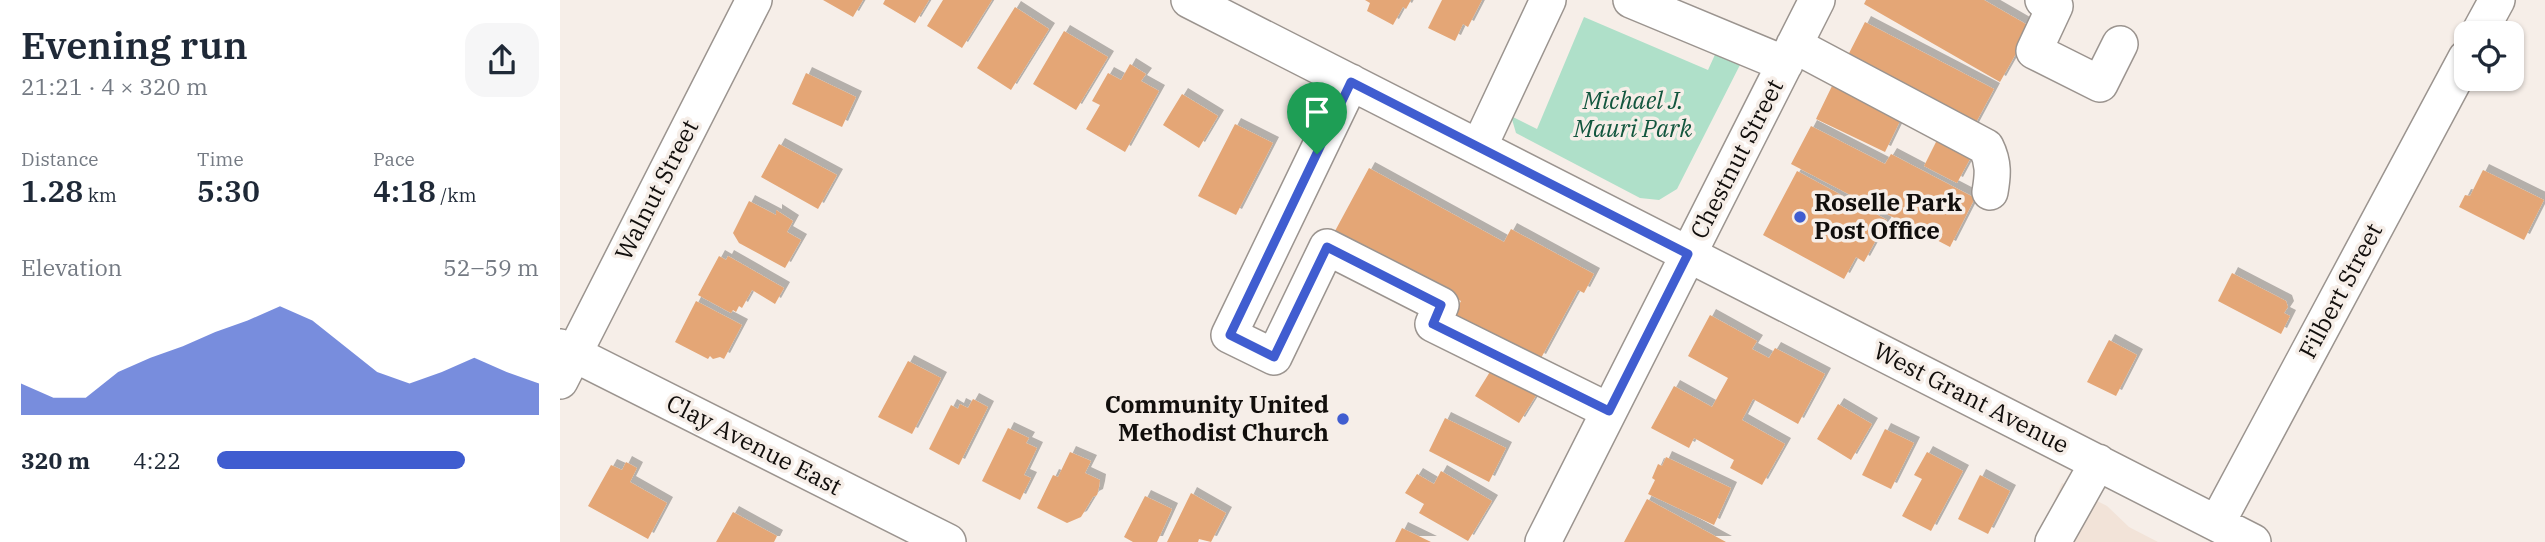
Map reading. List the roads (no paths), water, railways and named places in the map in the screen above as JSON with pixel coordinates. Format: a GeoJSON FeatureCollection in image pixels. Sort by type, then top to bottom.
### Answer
{"type":"FeatureCollection","features":[{"type":"Feature","properties":{"kind":"street","name":"Walnut Street"},"geometry":{"type":"LineString","coordinates":[[565,361],[754,0]]}},
{"type":"Feature","properties":{"kind":"street","name":"West Grant Avenue"},"geometry":{"type":"LineString","coordinates":[[1189,0],[2253,542]]}},
{"type":"Feature","properties":{"kind":"street"},"geometry":{"type":"LineString","coordinates":[[1479,147],[1548,0]]}},
{"type":"Feature","properties":{"kind":"street"},"geometry":{"type":"LineString","coordinates":[[1631,0],[1789,55],[1986,147],[1992,159],[1990,192]]}},
{"type":"Feature","properties":{"kind":"street","name":"Chestnut Street"},"geometry":{"type":"LineString","coordinates":[[1543,542],[1817,0]]}},
{"type":"Feature","properties":{"kind":"street"},"geometry":{"type":"LineString","coordinates":[[2043,0],[2055,6],[2034,51],[2100,84],[2120,44]]}},
{"type":"Feature","properties":{"kind":"street"},"geometry":{"type":"LineString","coordinates":[[2486,21],[2497,0]]}},
{"type":"Feature","properties":{"kind":"street","name":"Filbert Street"},"geometry":{"type":"LineString","coordinates":[[2217,523],[2454,80]]}},
{"type":"Feature","properties":{"kind":"street"},"geometry":{"type":"LineString","coordinates":[[1327,247],[1274,357],[1230,335],[1351,82]]}},
{"type":"Feature","properties":{"kind":"street"},"geometry":{"type":"LineString","coordinates":[[1282,225],[1441,305],[1433,324],[1609,411]]}},
{"type":"Feature","properties":{"kind":"street","name":"Clay Avenue East"},"geometry":{"type":"LineString","coordinates":[[565,361],[948,542]]}},
{"type":"Feature","properties":{"kind":"street"},"geometry":{"type":"LineString","coordinates":[[2053,542],[2098,463]]}},
{"type":"Feature","properties":{"kind":"place","name":"Roselle Park Post Office"},"geometry":{"type":"Point","coordinates":[1800,217]}},
{"type":"Feature","properties":{"kind":"place","name":"Community United Methodist Church"},"geometry":{"type":"Point","coordinates":[1343,419]}},
{"type":"Feature","properties":{"kind":"park label","name":"Michael J. Mauri Park"},"geometry":{"type":"Point","coordinates":[1633,115]}}]}
